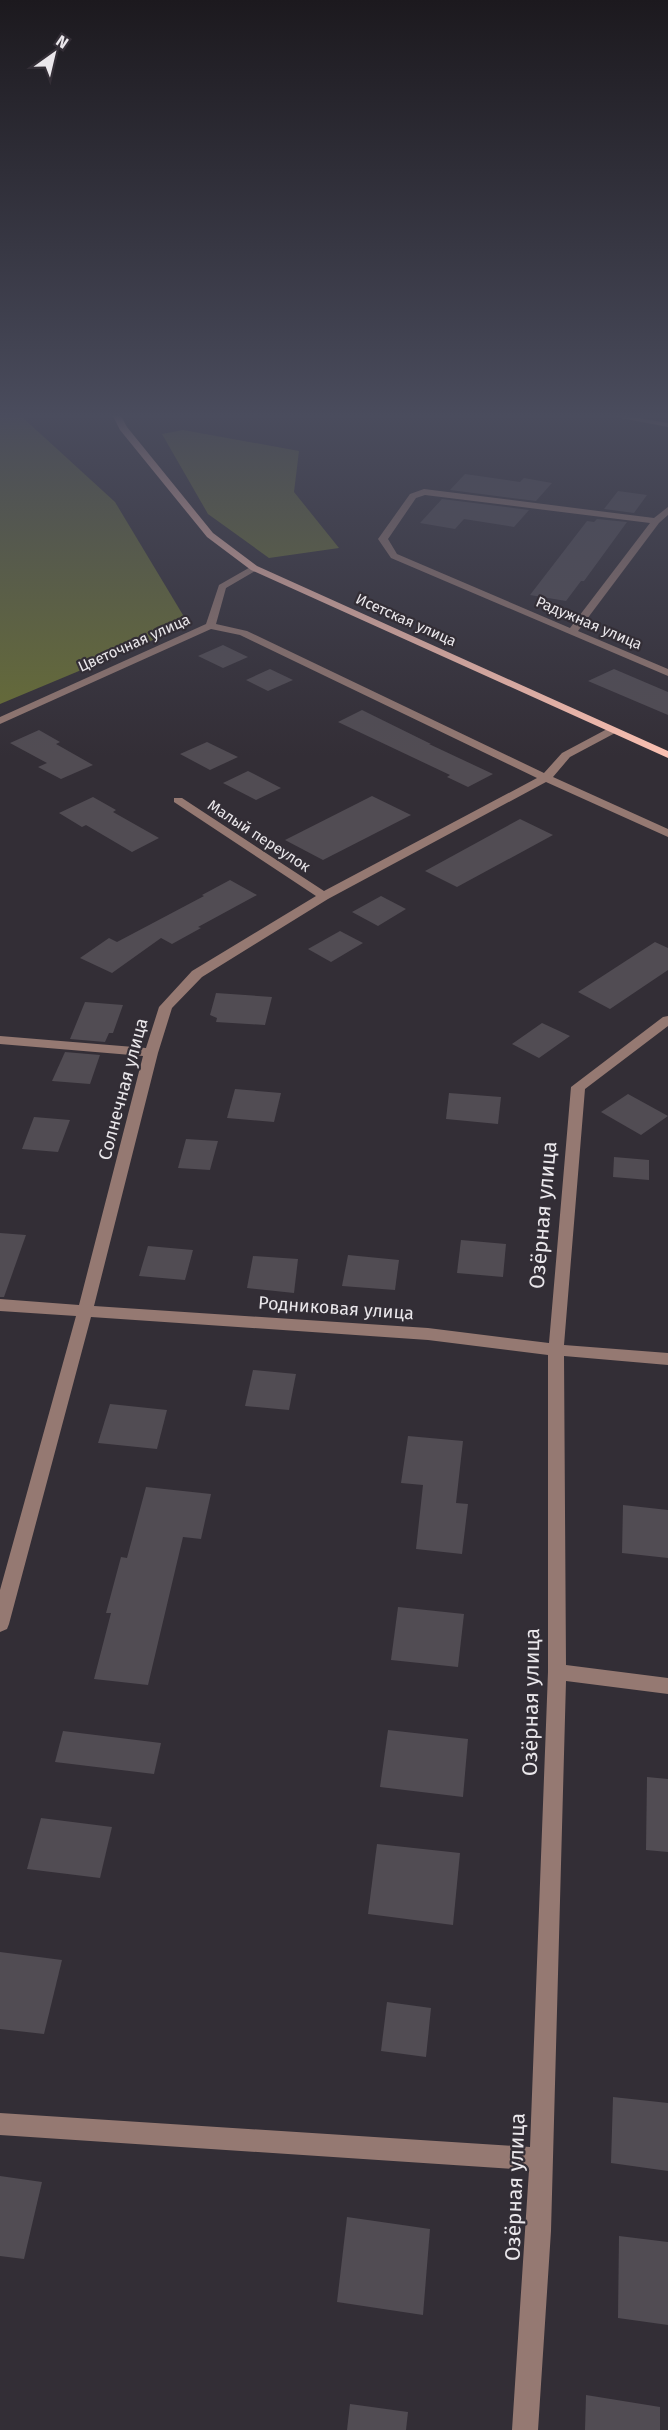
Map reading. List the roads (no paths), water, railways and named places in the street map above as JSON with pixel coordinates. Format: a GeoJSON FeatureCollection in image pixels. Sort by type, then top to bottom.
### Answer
{"type":"FeatureCollection","features":[{"type":"Feature","properties":{"kind":"main road","name":"Исетская улица"},"geometry":{"type":"LineString","coordinates":[[205,529],[254,568],[668,755]]}},
{"type":"Feature","properties":{"kind":"street","name":"Радужная улица"},"geometry":{"type":"LineString","coordinates":[[389,529],[384,537],[394,556],[668,673]]}},
{"type":"Feature","properties":{"kind":"street"},"geometry":{"type":"LineString","coordinates":[[572,632],[650,529]]}},
{"type":"Feature","properties":{"kind":"street","name":"Цветочная улица"},"geometry":{"type":"LineString","coordinates":[[0,721],[210,626],[222,587],[254,568]]}},
{"type":"Feature","properties":{"kind":"street"},"geometry":{"type":"LineString","coordinates":[[210,626],[243,633],[546,778],[668,833]]}},
{"type":"Feature","properties":{"kind":"street","name":"Солнечная улица"},"geometry":{"type":"LineString","coordinates":[[0,1624],[85,1311],[151,1053],[166,1007],[197,974],[324,896],[546,778],[566,755],[613,730]]}},
{"type":"Feature","properties":{"kind":"street","name":"Малый переулок"},"geometry":{"type":"LineString","coordinates":[[178,800],[324,896]]}},
{"type":"Feature","properties":{"kind":"street","name":"Озёрная улица"},"geometry":{"type":"LineString","coordinates":[[525,2430],[539,2231],[557,1672],[556,1350],[578,1087],[668,1020]]}},
{"type":"Feature","properties":{"kind":"street"},"geometry":{"type":"LineString","coordinates":[[0,1040],[151,1053]]}},
{"type":"Feature","properties":{"kind":"street","name":"Родниковая улица"},"geometry":{"type":"LineString","coordinates":[[0,1305],[428,1334],[556,1350],[668,1359]]}},
{"type":"Feature","properties":{"kind":"street"},"geometry":{"type":"LineString","coordinates":[[557,1672],[668,1686]]}},
{"type":"Feature","properties":{"kind":"street"},"geometry":{"type":"LineString","coordinates":[[0,2124],[541,2159]]}}]}
